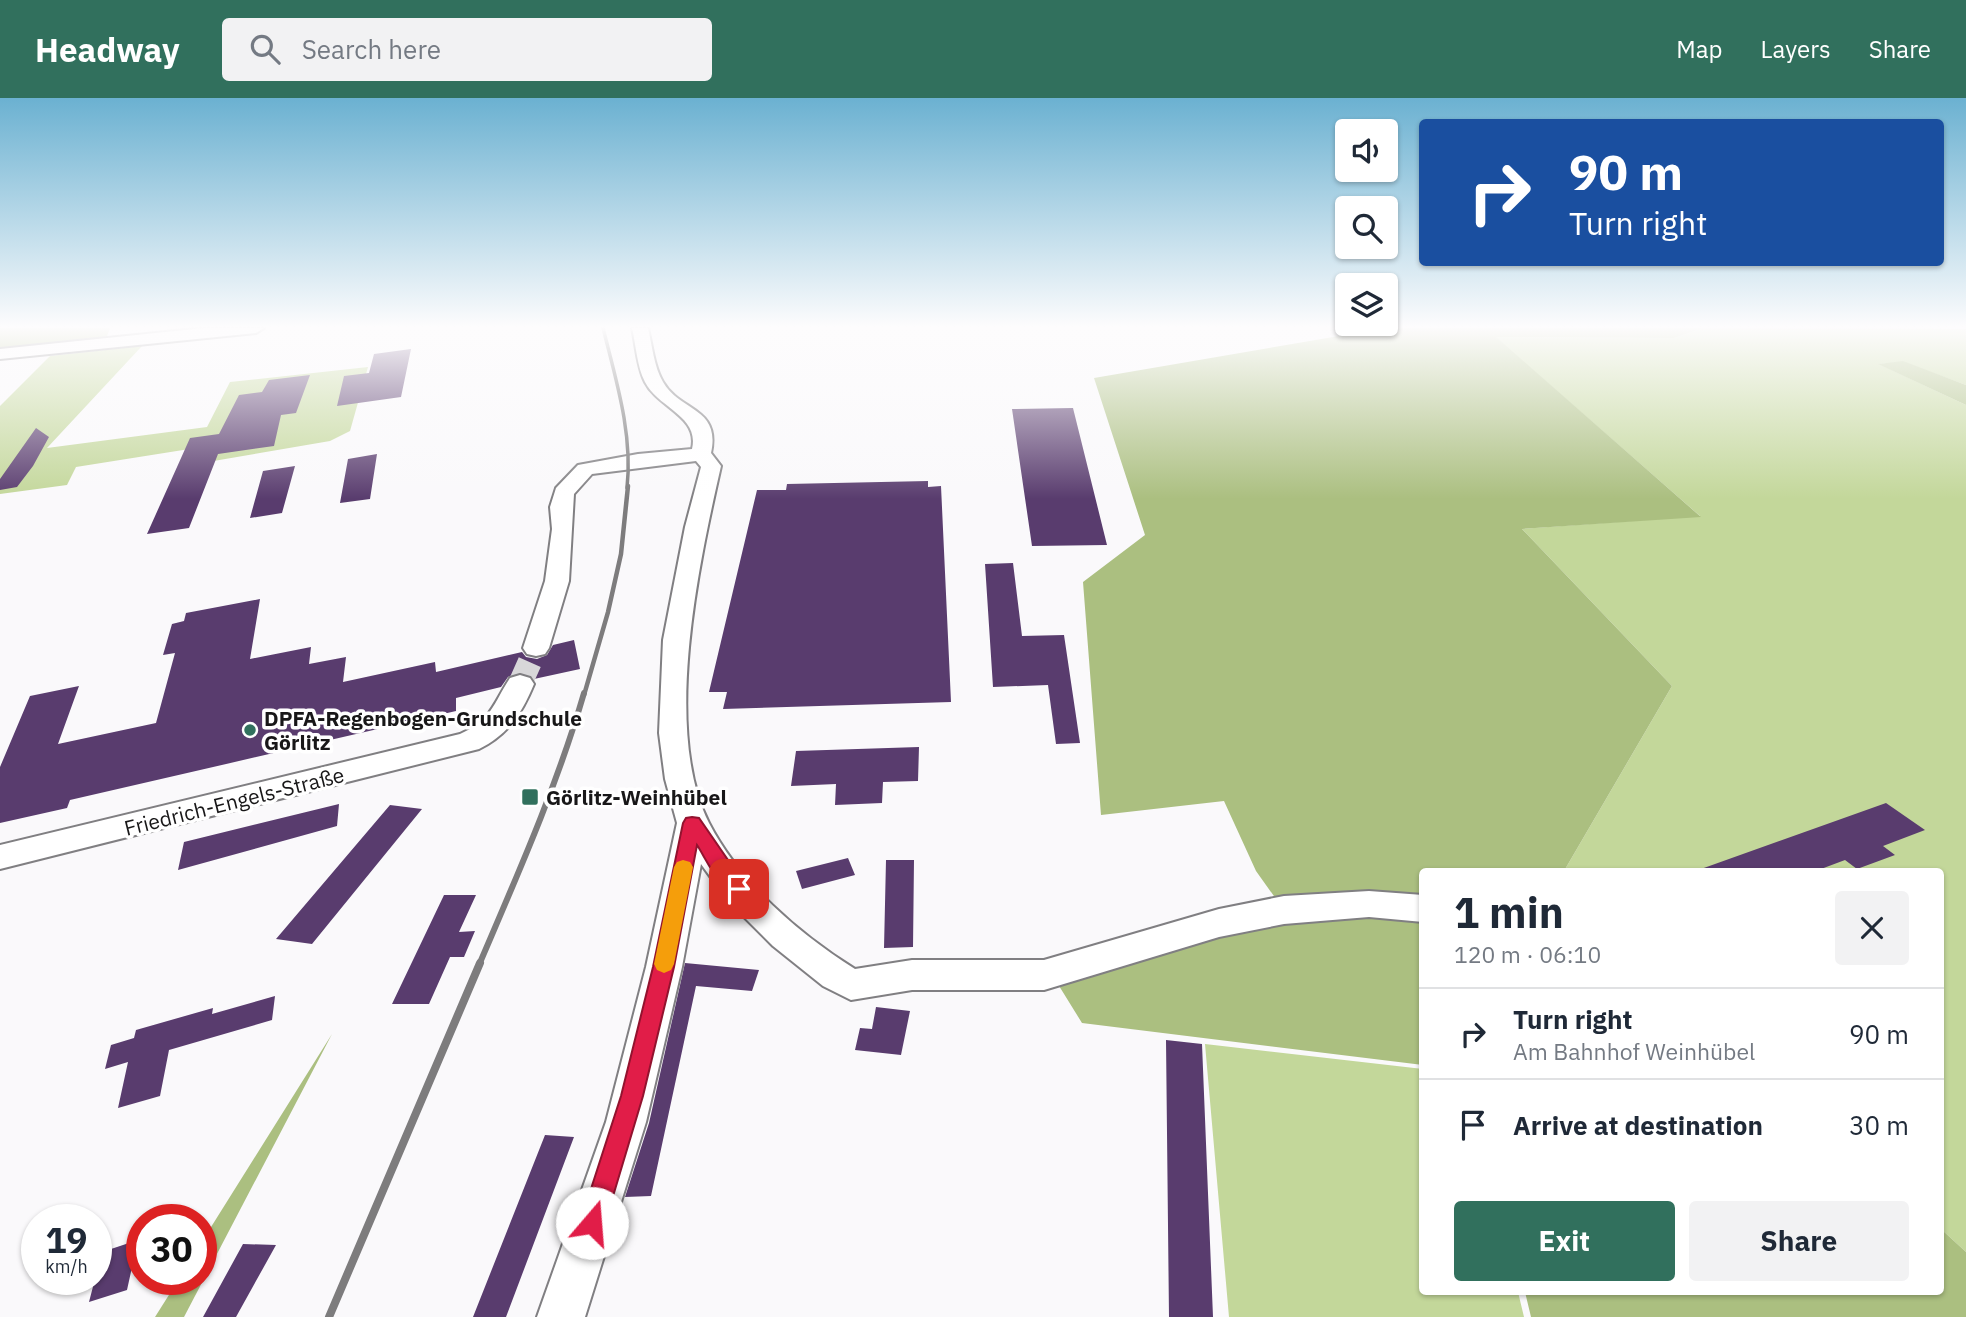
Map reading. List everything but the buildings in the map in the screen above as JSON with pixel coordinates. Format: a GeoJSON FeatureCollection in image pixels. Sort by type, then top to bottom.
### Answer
{"type":"FeatureCollection","features":[{"type":"Feature","properties":{"kind":"street"},"geometry":{"type":"LineString","coordinates":[[656,385],[700,424],[705,437],[701,454]]}},
{"type":"Feature","properties":{"kind":"street"},"geometry":{"type":"LineString","coordinates":[[536,648],[558,581],[564,493],[585,469],[638,460],[701,454]]}},
{"type":"Feature","properties":{"kind":"street"},"geometry":{"type":"LineString","coordinates":[[701,454],[711,466],[696,527],[676,640],[673,733],[680,779],[692,823],[728,877],[750,900],[828,971],[850,985],[912,975],[1044,975],[1219,923],[1284,910],[1369,904],[1419,909]]}},
{"type":"Feature","properties":{"kind":"street","name":"Friedrich-Engels-Straße"},"geometry":{"type":"LineString","coordinates":[[0,857],[453,748],[485,736],[498,726],[508,713],[520,684]]}},
{"type":"Feature","properties":{"kind":"street"},"geometry":{"type":"LineString","coordinates":[[561,1317],[625,1122],[664,967],[692,823]]}},
{"type":"Feature","properties":{"kind":"green space"},"geometry":{"type":"Polygon","coordinates":[[[21,385],[106,385],[47,448],[207,427],[229,385],[363,385],[350,431],[330,441],[196,464],[202,447],[76,467],[67,485],[0,494],[0,406],[21,385]]]}},
{"type":"Feature","properties":{"kind":"green space"},"geometry":{"type":"Polygon","coordinates":[[[1096,385],[1551,385],[1701,517],[1522,529],[1672,686],[1566,868],[1419,868],[1419,894],[1365,896],[1281,906],[1256,871],[1224,801],[1101,815],[1083,582],[1145,535],[1096,385]]]}},
{"type":"Feature","properties":{"kind":"green space"},"geometry":{"type":"Polygon","coordinates":[[[1550,385],[1923,385],[1966,405],[1966,1252],[1944,1232],[1944,868],[1566,868],[1672,686],[1522,529],[1700,516],[1550,385]]]}},
{"type":"Feature","properties":{"kind":"green space"},"geometry":{"type":"Polygon","coordinates":[[[1923,385],[1966,385],[1966,405],[1923,385]]]}},
{"type":"Feature","properties":{"kind":"green space"},"geometry":{"type":"Polygon","coordinates":[[[1370,909],[1419,920],[1419,1065],[1082,1023],[1056,981],[1288,915],[1370,909]]]}},
{"type":"Feature","properties":{"kind":"green space"},"geometry":{"type":"Polygon","coordinates":[[[332,1034],[217,1254],[217,1217],[332,1034]]]}},
{"type":"Feature","properties":{"kind":"green space"},"geometry":{"type":"Polygon","coordinates":[[[1205,1044],[1419,1069],[1419,1295],[1519,1295],[1524,1317],[1229,1317],[1205,1044]]]}},
{"type":"Feature","properties":{"kind":"green space"},"geometry":{"type":"Polygon","coordinates":[[[1944,1232],[1966,1252],[1966,1317],[1531,1317],[1526,1295],[1944,1295],[1944,1232]]]}},
{"type":"Feature","properties":{"kind":"green space"},"geometry":{"type":"Polygon","coordinates":[[[169,1295],[196,1295],[184,1317],[155,1317],[169,1295]]]}},
{"type":"Feature","properties":{"kind":"tunnel"},"geometry":{"type":"LineString","coordinates":[[520,684],[536,648]]}},
{"type":"Feature","properties":{"kind":"railway"},"geometry":{"type":"LineString","coordinates":[[617,385],[628,448],[627,488]]}},
{"type":"Feature","properties":{"kind":"railway"},"geometry":{"type":"LineString","coordinates":[[584,695],[608,612],[621,554],[628,486]]}},
{"type":"Feature","properties":{"kind":"railway"},"geometry":{"type":"LineString","coordinates":[[479,965],[549,796],[584,693]]}},
{"type":"Feature","properties":{"kind":"railway"},"geometry":{"type":"LineString","coordinates":[[329,1317],[480,963]]}},
{"type":"Feature","properties":{"kind":"slow traffic"},"geometry":{"type":"LineString","coordinates":[[664,964],[683,867]]}},
{"type":"Feature","properties":{"kind":"place","name":"DPFA-Regenbogen-Grundschule Görlitz"},"geometry":{"type":"Point","coordinates":[250,730]}},
{"type":"Feature","properties":{"kind":"place","name":"Görlitz-Weinhübel"},"geometry":{"type":"Point","coordinates":[530,797]}},
{"type":"Feature","properties":{"kind":"route"},"geometry":{"type":"LineString","coordinates":[[592,1223],[632,1096],[664,967],[692,823],[739,889]]}}]}
